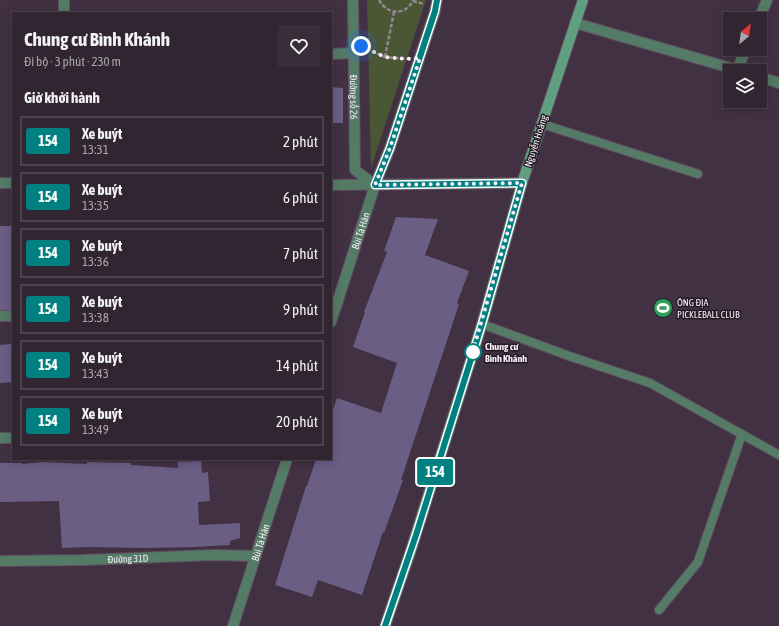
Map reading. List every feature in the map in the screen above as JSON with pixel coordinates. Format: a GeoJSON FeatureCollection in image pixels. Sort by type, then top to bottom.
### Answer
{"type":"FeatureCollection","features":[{"type":"Feature","properties":{"kind":"street"},"geometry":{"type":"LineString","coordinates":[[64,0],[64,12]]}},
{"type":"Feature","properties":{"kind":"street","name":"Đường số 26"},"geometry":{"type":"LineString","coordinates":[[353,0],[355,170],[375,185]]}},
{"type":"Feature","properties":{"kind":"street","name":"Bùi Tá Hán"},"geometry":{"type":"LineString","coordinates":[[332,316],[375,185],[390,148],[420,58],[437,0]]}},
{"type":"Feature","properties":{"kind":"street","name":"Nguyễn Hoàng"},"geometry":{"type":"LineString","coordinates":[[385,626],[416,535],[482,324],[522,183],[583,0]]}},
{"type":"Feature","properties":{"kind":"street"},"geometry":{"type":"LineString","coordinates":[[762,12],[767,0]]}},
{"type":"Feature","properties":{"kind":"street"},"geometry":{"type":"LineString","coordinates":[[576,23],[723,65]]}},
{"type":"Feature","properties":{"kind":"street"},"geometry":{"type":"LineString","coordinates":[[332,54],[354,53]]}},
{"type":"Feature","properties":{"kind":"street"},"geometry":{"type":"LineString","coordinates":[[767,80],[779,84]]}},
{"type":"Feature","properties":{"kind":"street"},"geometry":{"type":"LineString","coordinates":[[0,183],[12,183]]}},
{"type":"Feature","properties":{"kind":"street"},"geometry":{"type":"LineString","coordinates":[[332,185],[522,183]]}},
{"type":"Feature","properties":{"kind":"street"},"geometry":{"type":"LineString","coordinates":[[0,316],[12,316]]}},
{"type":"Feature","properties":{"kind":"street"},"geometry":{"type":"LineString","coordinates":[[0,438],[12,438]]}},
{"type":"Feature","properties":{"kind":"street","name":"Bùi Tá Hán"},"geometry":{"type":"LineString","coordinates":[[233,626],[287,460]]}},
{"type":"Feature","properties":{"kind":"street","name":"Đường 31D"},"geometry":{"type":"LineString","coordinates":[[0,560],[82,560],[214,554],[256,556]]}},
{"type":"Feature","properties":{"kind":"lane"},"geometry":{"type":"LineString","coordinates":[[542,124],[698,174]]}},
{"type":"Feature","properties":{"kind":"lane"},"geometry":{"type":"LineString","coordinates":[[482,324],[569,356],[650,383],[779,455]]}},
{"type":"Feature","properties":{"kind":"lane"},"geometry":{"type":"LineString","coordinates":[[659,610],[698,562],[742,434]]}},
{"type":"Feature","properties":{"kind":"path"},"geometry":{"type":"LineString","coordinates":[[379,0],[385,9],[394,12],[403,11],[408,8],[413,0]]}},
{"type":"Feature","properties":{"kind":"path"},"geometry":{"type":"LineString","coordinates":[[385,57],[394,12]]}},
{"type":"Feature","properties":{"kind":"path"},"geometry":{"type":"LineString","coordinates":[[354,42],[385,57],[406,59],[420,58]]}},
{"type":"Feature","properties":{"kind":"green space"},"geometry":{"type":"Polygon","coordinates":[[[367,0],[426,0],[371,168],[367,0]]]}},
{"type":"Feature","properties":{"kind":"building"},"geometry":{"type":"Polygon","coordinates":[[[332,87],[343,88],[343,123],[332,123],[332,87]]]}},
{"type":"Feature","properties":{"kind":"building"},"geometry":{"type":"Polygon","coordinates":[[[396,217],[438,219],[425,255],[469,271],[457,303],[459,304],[401,480],[403,480],[384,533],[383,532],[362,595],[318,580],[312,597],[275,585],[316,460],[332,460],[332,412],[337,398],[381,413],[397,363],[353,347],[364,312],[387,252],[384,251],[396,217]]]}},
{"type":"Feature","properties":{"kind":"building"},"geometry":{"type":"Polygon","coordinates":[[[0,226],[12,226],[12,310],[0,310],[0,226]]]}},
{"type":"Feature","properties":{"kind":"building"},"geometry":{"type":"Polygon","coordinates":[[[12,344],[12,382],[0,383],[0,345],[12,344]]]}},
{"type":"Feature","properties":{"kind":"building"},"geometry":{"type":"Polygon","coordinates":[[[201,461],[202,473],[208,472],[210,501],[198,502],[199,525],[240,523],[240,538],[230,541],[230,545],[144,548],[62,548],[59,501],[0,502],[0,463],[131,463],[131,465],[178,468],[178,462],[201,461]]]}},
{"type":"Feature","properties":{"kind":"bus line","name":"154"},"geometry":{"type":"LineString","coordinates":[[385,626],[416,535],[482,324],[522,183],[375,185],[390,148],[435,11],[437,0]]}},
{"type":"Feature","properties":{"kind":"place","name":"ÔNG ĐỊA PICKLEBALL CLUB"},"geometry":{"type":"Point","coordinates":[663,308]}},
{"type":"Feature","properties":{"kind":"place","name":"Chung cư Bình Khánh"},"geometry":{"type":"Point","coordinates":[473,352]}},
{"type":"Feature","properties":{"kind":"route"},"geometry":{"type":"LineString","coordinates":[[361,46],[385,57],[406,59],[420,58],[390,148],[375,185],[522,183],[472,354],[473,352]]}}]}
